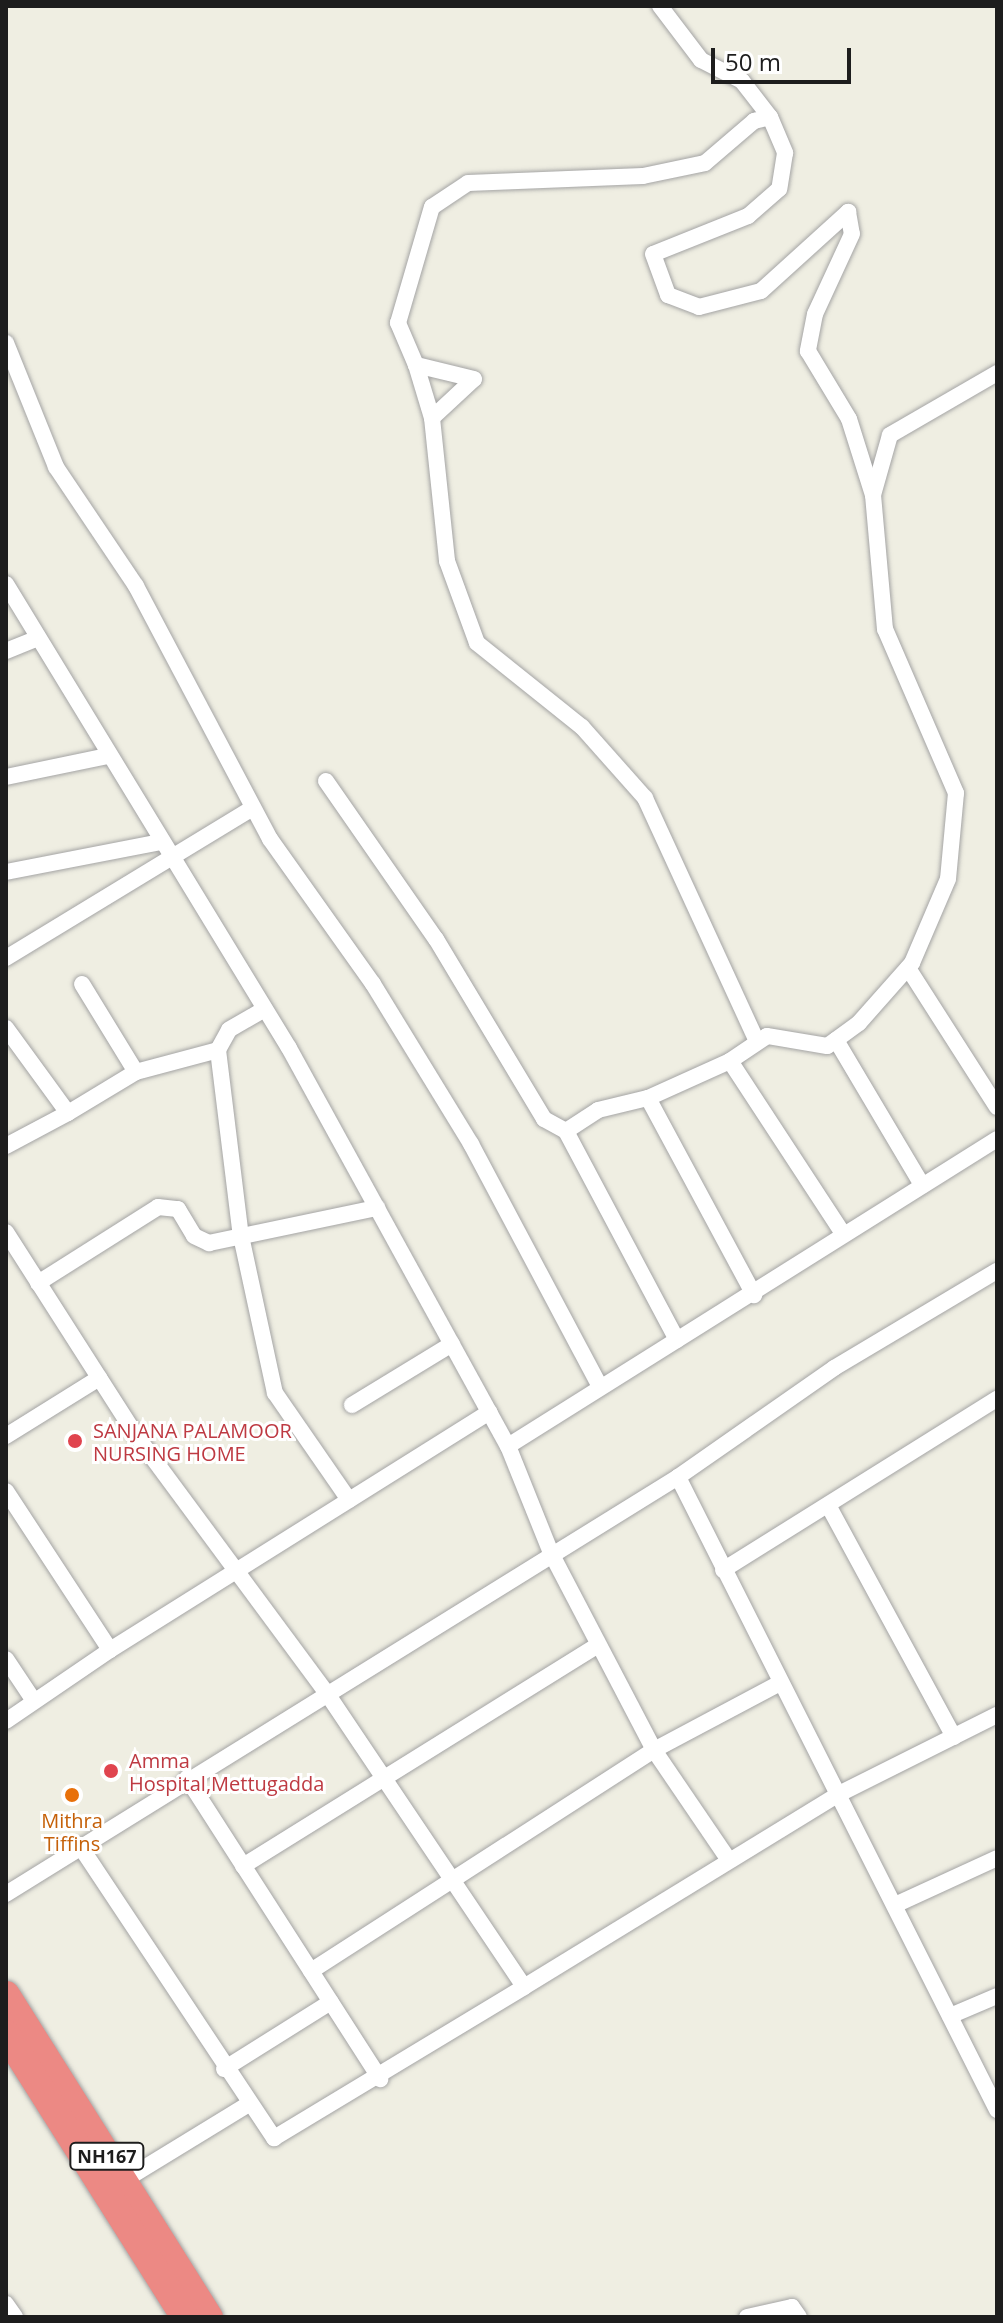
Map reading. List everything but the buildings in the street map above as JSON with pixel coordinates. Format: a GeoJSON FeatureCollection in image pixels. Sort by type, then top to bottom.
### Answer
{"type":"FeatureCollection","features":[{"type":"Feature","properties":{"kind":"highway","name":"NH167"},"geometry":{"type":"LineString","coordinates":[[6,1995],[209,2317]]}},
{"type":"Feature","properties":{"kind":"highway","name":"NH167"},"geometry":{"type":"LineString","coordinates":[[6,2034],[185,2317]]}},
{"type":"Feature","properties":{"kind":"street"},"geometry":{"type":"LineString","coordinates":[[566,1131],[598,1110],[648,1098],[730,1061],[767,1036],[827,1046],[836,1040],[908,968],[948,879],[956,793],[885,629],[873,495],[849,419],[808,351],[815,314],[852,234],[848,212],[761,291],[699,307],[668,295],[653,254],[748,216],[779,189],[785,153],[770,117],[742,81],[701,60],[660,6]]}},
{"type":"Feature","properties":{"kind":"street"},"geometry":{"type":"LineString","coordinates":[[757,1042],[645,798],[582,727],[477,643],[447,561],[432,418],[416,365],[398,323],[432,207],[468,183],[643,176],[705,163],[754,121],[770,117]]}},
{"type":"Feature","properties":{"kind":"street"},"geometry":{"type":"LineString","coordinates":[[6,343],[38,435],[143,599],[253,808],[471,1144],[600,1387]]}},
{"type":"Feature","properties":{"kind":"street"},"geometry":{"type":"LineString","coordinates":[[416,365],[474,379],[432,418]]}},
{"type":"Feature","properties":{"kind":"street"},"geometry":{"type":"LineString","coordinates":[[873,495],[890,435],[997,373]]}},
{"type":"Feature","properties":{"kind":"street"},"geometry":{"type":"LineString","coordinates":[[6,584],[263,1010],[377,1208],[508,1446],[551,1553],[654,1750],[728,1859]]}},
{"type":"Feature","properties":{"kind":"street"},"geometry":{"type":"LineString","coordinates":[[6,651],[38,638]]}},
{"type":"Feature","properties":{"kind":"street"},"geometry":{"type":"LineString","coordinates":[[6,777],[107,756]]}},
{"type":"Feature","properties":{"kind":"street"},"geometry":{"type":"LineString","coordinates":[[326,781],[436,939],[544,1119],[566,1131],[677,1340]]}},
{"type":"Feature","properties":{"kind":"street"},"geometry":{"type":"LineString","coordinates":[[6,958],[253,808]]}},
{"type":"Feature","properties":{"kind":"street"},"geometry":{"type":"LineString","coordinates":[[6,872],[160,842]]}},
{"type":"Feature","properties":{"kind":"street"},"geometry":{"type":"LineString","coordinates":[[908,968],[997,1107]]}},
{"type":"Feature","properties":{"kind":"street"},"geometry":{"type":"LineString","coordinates":[[82,984],[136,1072]]}},
{"type":"Feature","properties":{"kind":"street"},"geometry":{"type":"LineString","coordinates":[[263,1010],[229,1030],[218,1050],[241,1236],[275,1393],[349,1500]]}},
{"type":"Feature","properties":{"kind":"street"},"geometry":{"type":"LineString","coordinates":[[6,1028],[68,1113]]}},
{"type":"Feature","properties":{"kind":"street"},"geometry":{"type":"LineString","coordinates":[[836,1040],[922,1185]]}},
{"type":"Feature","properties":{"kind":"street"},"geometry":{"type":"LineString","coordinates":[[6,1146],[136,1072],[218,1050]]}},
{"type":"Feature","properties":{"kind":"street"},"geometry":{"type":"LineString","coordinates":[[730,1061],[843,1234]]}},
{"type":"Feature","properties":{"kind":"street"},"geometry":{"type":"LineString","coordinates":[[648,1098],[754,1295]]}},
{"type":"Feature","properties":{"kind":"street"},"geometry":{"type":"LineString","coordinates":[[508,1446],[754,1295],[843,1234],[997,1139]]}},
{"type":"Feature","properties":{"kind":"street"},"geometry":{"type":"LineString","coordinates":[[38,1283],[158,1207],[178,1209],[200,1242],[377,1208]]}},
{"type":"Feature","properties":{"kind":"street"},"geometry":{"type":"LineString","coordinates":[[6,1232],[99,1378],[238,1567],[386,1777],[452,1885],[524,1987]]}},
{"type":"Feature","properties":{"kind":"street"},"geometry":{"type":"LineString","coordinates":[[6,1894],[187,1778],[678,1477],[834,1368],[997,1271]]}},
{"type":"Feature","properties":{"kind":"street"},"geometry":{"type":"LineString","coordinates":[[352,1405],[452,1344]]}},
{"type":"Feature","properties":{"kind":"street"},"geometry":{"type":"LineString","coordinates":[[6,1436],[99,1378]]}},
{"type":"Feature","properties":{"kind":"street"},"geometry":{"type":"LineString","coordinates":[[723,1570],[997,1399]]}},
{"type":"Feature","properties":{"kind":"street"},"geometry":{"type":"LineString","coordinates":[[6,1721],[238,1567],[489,1412]]}},
{"type":"Feature","properties":{"kind":"street"},"geometry":{"type":"LineString","coordinates":[[678,1477],[997,2110]]}},
{"type":"Feature","properties":{"kind":"street"},"geometry":{"type":"LineString","coordinates":[[6,1491],[110,1650]]}},
{"type":"Feature","properties":{"kind":"street"},"geometry":{"type":"LineString","coordinates":[[828,1505],[954,1737]]}},
{"type":"Feature","properties":{"kind":"street"},"geometry":{"type":"LineString","coordinates":[[243,1866],[598,1645]]}},
{"type":"Feature","properties":{"kind":"street"},"geometry":{"type":"LineString","coordinates":[[6,1659],[34,1701]]}},
{"type":"Feature","properties":{"kind":"street"},"geometry":{"type":"LineString","coordinates":[[311,1971],[452,1885],[654,1750],[780,1683]]}},
{"type":"Feature","properties":{"kind":"street"},"geometry":{"type":"LineString","coordinates":[[80,1846],[266,2135],[284,2137],[728,1859],[839,1794],[997,1715]]}},
{"type":"Feature","properties":{"kind":"street"},"geometry":{"type":"LineString","coordinates":[[187,1778],[380,2079]]}},
{"type":"Feature","properties":{"kind":"street"},"geometry":{"type":"LineString","coordinates":[[895,1905],[997,1858]]}},
{"type":"Feature","properties":{"kind":"street"},"geometry":{"type":"LineString","coordinates":[[950,2016],[997,1996]]}},
{"type":"Feature","properties":{"kind":"street"},"geometry":{"type":"LineString","coordinates":[[224,2069],[331,2002]]}},
{"type":"Feature","properties":{"kind":"street"},"geometry":{"type":"LineString","coordinates":[[123,2181],[247,2105]]}},
{"type":"Feature","properties":{"kind":"street"},"geometry":{"type":"LineString","coordinates":[[6,2304],[15,2317]]}},
{"type":"Feature","properties":{"kind":"street"},"geometry":{"type":"LineString","coordinates":[[747,2317],[792,2307],[799,2317]]}},
{"type":"Feature","properties":{"kind":"place","name":"SANJANA PALAMOOR NURSING HOME"},"geometry":{"type":"Point","coordinates":[75,1441]}},
{"type":"Feature","properties":{"kind":"place","name":"Amma Hospital,Mettugadda"},"geometry":{"type":"Point","coordinates":[111,1771]}},
{"type":"Feature","properties":{"kind":"place","name":"Mithra Tiffins"},"geometry":{"type":"Point","coordinates":[72,1795]}}]}
